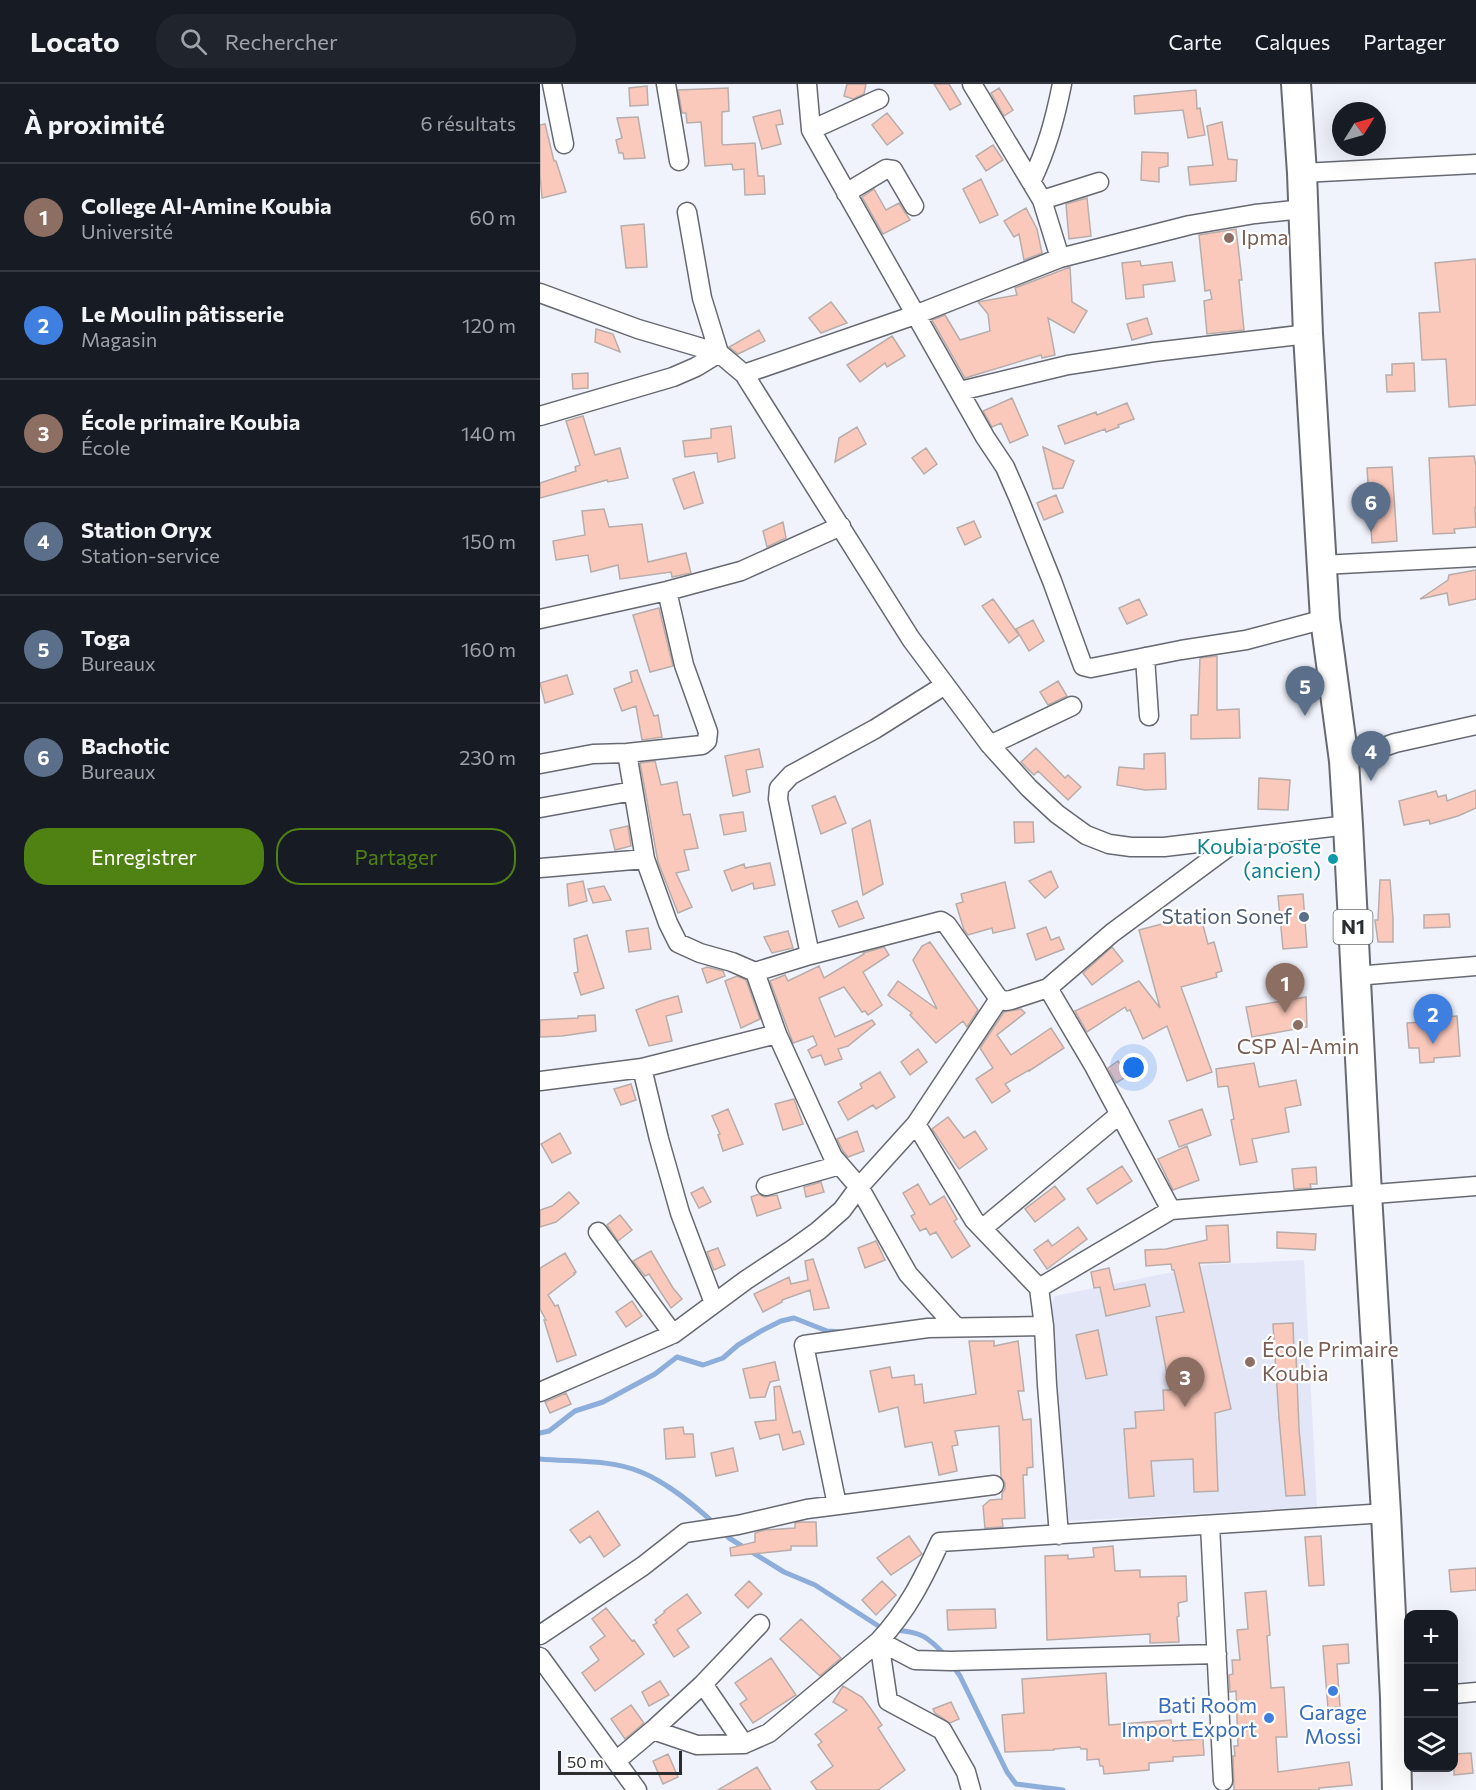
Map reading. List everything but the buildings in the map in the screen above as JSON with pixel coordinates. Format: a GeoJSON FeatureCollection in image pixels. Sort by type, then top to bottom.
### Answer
{"type":"FeatureCollection","features":[{"type":"Feature","properties":{"kind":"main road","name":"N1"},"geometry":{"type":"LineString","coordinates":[[1296,84],[1325,619],[1344,761],[1386,1513],[1402,1697],[1396,1780]]}},
{"type":"Feature","properties":{"kind":"street"},"geometry":{"type":"LineString","coordinates":[[552,84],[564,144]]}},
{"type":"Feature","properties":{"kind":"street"},"geometry":{"type":"LineString","coordinates":[[666,84],[679,161]]}},
{"type":"Feature","properties":{"kind":"street"},"geometry":{"type":"LineString","coordinates":[[807,84],[812,130],[915,315],[985,437],[1005,467],[1052,580],[1083,666],[1091,668],[1246,640],[1325,619]]}},
{"type":"Feature","properties":{"kind":"street"},"geometry":{"type":"LineString","coordinates":[[972,84],[1042,200],[1060,258]]}},
{"type":"Feature","properties":{"kind":"street"},"geometry":{"type":"LineString","coordinates":[[1031,182],[1042,159],[1055,121],[1062,84]]}},
{"type":"Feature","properties":{"kind":"street"},"geometry":{"type":"LineString","coordinates":[[812,130],[879,99]]}},
{"type":"Feature","properties":{"kind":"street"},"geometry":{"type":"LineString","coordinates":[[1302,173],[1476,164]]}},
{"type":"Feature","properties":{"kind":"street"},"geometry":{"type":"LineString","coordinates":[[846,193],[886,169],[893,170],[914,206]]}},
{"type":"Feature","properties":{"kind":"street"},"geometry":{"type":"LineString","coordinates":[[1042,200],[1098,182]]}},
{"type":"Feature","properties":{"kind":"street"},"geometry":{"type":"LineString","coordinates":[[744,374],[915,315],[1060,258],[1190,225],[1303,209]]}},
{"type":"Feature","properties":{"kind":"street"},"geometry":{"type":"LineString","coordinates":[[687,212],[702,298],[719,353]]}},
{"type":"Feature","properties":{"kind":"street"},"geometry":{"type":"LineString","coordinates":[[540,293],[638,329],[719,353],[744,374],[911,639],[945,685],[990,745],[1029,788],[1057,814],[1086,835],[1109,844],[1164,847],[1348,825]]}},
{"type":"Feature","properties":{"kind":"street"},"geometry":{"type":"LineString","coordinates":[[960,391],[1068,365],[1154,352],[1308,334]]}},
{"type":"Feature","properties":{"kind":"street"},"geometry":{"type":"LineString","coordinates":[[540,416],[673,378],[719,353]]}},
{"type":"Feature","properties":{"kind":"street"},"geometry":{"type":"LineString","coordinates":[[540,619],[667,591],[741,571],[841,526]]}},
{"type":"Feature","properties":{"kind":"street"},"geometry":{"type":"LineString","coordinates":[[1322,565],[1476,557]]}},
{"type":"Feature","properties":{"kind":"street"},"geometry":{"type":"LineString","coordinates":[[540,764],[593,754],[627,753],[702,744],[707,741],[708,732],[684,665],[667,591]]}},
{"type":"Feature","properties":{"kind":"street"},"geometry":{"type":"LineString","coordinates":[[1144,657],[1149,716]]}},
{"type":"Feature","properties":{"kind":"street"},"geometry":{"type":"LineString","coordinates":[[810,955],[778,799],[779,788],[791,775],[875,729],[945,685]]}},
{"type":"Feature","properties":{"kind":"street"},"geometry":{"type":"LineString","coordinates":[[990,745],[1072,706]]}},
{"type":"Feature","properties":{"kind":"street"},"geometry":{"type":"LineString","coordinates":[[1344,761],[1395,742],[1476,725]]}},
{"type":"Feature","properties":{"kind":"street"},"geometry":{"type":"LineString","coordinates":[[627,753],[645,859],[668,923],[678,943],[755,972],[810,955],[942,921],[999,999]]}},
{"type":"Feature","properties":{"kind":"street"},"geometry":{"type":"LineString","coordinates":[[540,808],[633,791]]}},
{"type":"Feature","properties":{"kind":"street"},"geometry":{"type":"LineString","coordinates":[[999,999],[1011,1000],[1048,988],[1112,933],[1240,838]]}},
{"type":"Feature","properties":{"kind":"street"},"geometry":{"type":"LineString","coordinates":[[540,868],[645,859]]}},
{"type":"Feature","properties":{"kind":"street"},"geometry":{"type":"LineString","coordinates":[[1356,975],[1476,966]]}},
{"type":"Feature","properties":{"kind":"street"},"geometry":{"type":"LineString","coordinates":[[755,972],[777,1034],[833,1157],[859,1188],[908,1274],[956,1327]]}},
{"type":"Feature","properties":{"kind":"street"},"geometry":{"type":"LineString","coordinates":[[1048,988],[1094,1066],[1171,1210]]}},
{"type":"Feature","properties":{"kind":"street"},"geometry":{"type":"LineString","coordinates":[[540,1392],[673,1334],[818,1231],[842,1210],[916,1124],[999,999]]}},
{"type":"Feature","properties":{"kind":"street"},"geometry":{"type":"LineString","coordinates":[[540,1081],[642,1068],[777,1034]]}},
{"type":"Feature","properties":{"kind":"street"},"geometry":{"type":"LineString","coordinates":[[642,1068],[680,1214],[714,1303]]}},
{"type":"Feature","properties":{"kind":"street"},"geometry":{"type":"LineString","coordinates":[[983,1228],[1120,1114]]}},
{"type":"Feature","properties":{"kind":"street"},"geometry":{"type":"LineString","coordinates":[[916,1124],[974,1220],[1040,1288],[1059,1535]]}},
{"type":"Feature","properties":{"kind":"street"},"geometry":{"type":"LineString","coordinates":[[766,1186],[840,1165]]}},
{"type":"Feature","properties":{"kind":"street"},"geometry":{"type":"LineString","coordinates":[[1040,1288],[1171,1210],[1476,1186]]}},
{"type":"Feature","properties":{"kind":"street"},"geometry":{"type":"LineString","coordinates":[[598,1232],[673,1334]]}},
{"type":"Feature","properties":{"kind":"street"},"geometry":{"type":"LineString","coordinates":[[837,1505],[804,1345],[928,1328],[1044,1326]]}},
{"type":"Feature","properties":{"kind":"street"},"geometry":{"type":"LineString","coordinates":[[540,1635],[642,1566],[685,1533],[738,1525],[807,1509],[994,1485]]}},
{"type":"Feature","properties":{"kind":"street"},"geometry":{"type":"LineString","coordinates":[[653,1730],[697,1745],[744,1744],[769,1733],[890,1630],[918,1589],[940,1542],[1386,1513]]}},
{"type":"Feature","properties":{"kind":"street"},"geometry":{"type":"LineString","coordinates":[[1210,1525],[1223,1781]]}},
{"type":"Feature","properties":{"kind":"street"},"geometry":{"type":"LineString","coordinates":[[616,1761],[704,1684],[760,1624]]}},
{"type":"Feature","properties":{"kind":"street"},"geometry":{"type":"LineString","coordinates":[[879,1641],[915,1660],[1217,1654]]}},
{"type":"Feature","properties":{"kind":"street"},"geometry":{"type":"LineString","coordinates":[[879,1641],[888,1701],[942,1730],[966,1772],[971,1790]]}},
{"type":"Feature","properties":{"kind":"street"},"geometry":{"type":"LineString","coordinates":[[540,1657],[616,1761],[630,1787]]}},
{"type":"Feature","properties":{"kind":"street"},"geometry":{"type":"LineString","coordinates":[[704,1684],[744,1744]]}},
{"type":"Feature","properties":{"kind":"street"},"geometry":{"type":"LineString","coordinates":[[1458,1694],[1476,1692]]}},
{"type":"Feature","properties":{"kind":"shaded area","name":"École Primaire Koubia"},"geometry":{"type":"Polygon","coordinates":[[[1304,1260],[1317,1507],[1069,1521],[1050,1308],[1055,1296],[1207,1265],[1304,1260]]]}},
{"type":"Feature","properties":{"kind":"waterway"},"geometry":{"type":"LineString","coordinates":[[540,1433],[549,1431],[575,1411],[603,1402],[655,1374],[677,1357],[703,1365],[723,1358],[738,1345],[781,1321],[794,1318],[827,1331],[843,1332]]}},
{"type":"Feature","properties":{"kind":"waterway"},"geometry":{"type":"LineString","coordinates":[[540,1459],[604,1463],[641,1472],[671,1488],[716,1525]]}},
{"type":"Feature","properties":{"kind":"waterway"},"geometry":{"type":"LineString","coordinates":[[722,1531],[729,1538],[784,1572],[815,1585],[886,1630]]}},
{"type":"Feature","properties":{"kind":"waterway"},"geometry":{"type":"LineString","coordinates":[[895,1630],[912,1632],[924,1637],[946,1656]]}},
{"type":"Feature","properties":{"kind":"waterway"},"geometry":{"type":"LineString","coordinates":[[953,1666],[1007,1772],[1016,1784],[1063,1790]]}},
{"type":"Feature","properties":{"kind":"place","name":"Ipma"},"geometry":{"type":"Point","coordinates":[1229,238]}},
{"type":"Feature","properties":{"kind":"place","name":"Bachotic"},"geometry":{"type":"Point","coordinates":[1371,532]}},
{"type":"Feature","properties":{"kind":"place","name":"Toga"},"geometry":{"type":"Point","coordinates":[1305,716]}},
{"type":"Feature","properties":{"kind":"place","name":"Station Oryx"},"geometry":{"type":"Point","coordinates":[1371,781]}},
{"type":"Feature","properties":{"kind":"place","name":"Koubia poste (ancien)"},"geometry":{"type":"Point","coordinates":[1333,859]}},
{"type":"Feature","properties":{"kind":"place","name":"Station Sonef"},"geometry":{"type":"Point","coordinates":[1304,917]}},
{"type":"Feature","properties":{"kind":"place","name":"College Al-Amine Koubia"},"geometry":{"type":"Point","coordinates":[1285,1013]}},
{"type":"Feature","properties":{"kind":"place","name":"CSP Al-Amin"},"geometry":{"type":"Point","coordinates":[1298,1025]}},
{"type":"Feature","properties":{"kind":"place","name":"Le Moulin pâtisserie"},"geometry":{"type":"Point","coordinates":[1433,1044]}},
{"type":"Feature","properties":{"kind":"place","name":"École Primaire Koubia"},"geometry":{"type":"Point","coordinates":[1250,1362]}},
{"type":"Feature","properties":{"kind":"place","name":"École primaire Koubia"},"geometry":{"type":"Point","coordinates":[1185,1407]}},
{"type":"Feature","properties":{"kind":"place","name":"Garage Mossi"},"geometry":{"type":"Point","coordinates":[1333,1691]}},
{"type":"Feature","properties":{"kind":"place","name":"Bati Room Import Export"},"geometry":{"type":"Point","coordinates":[1269,1718]}}]}
